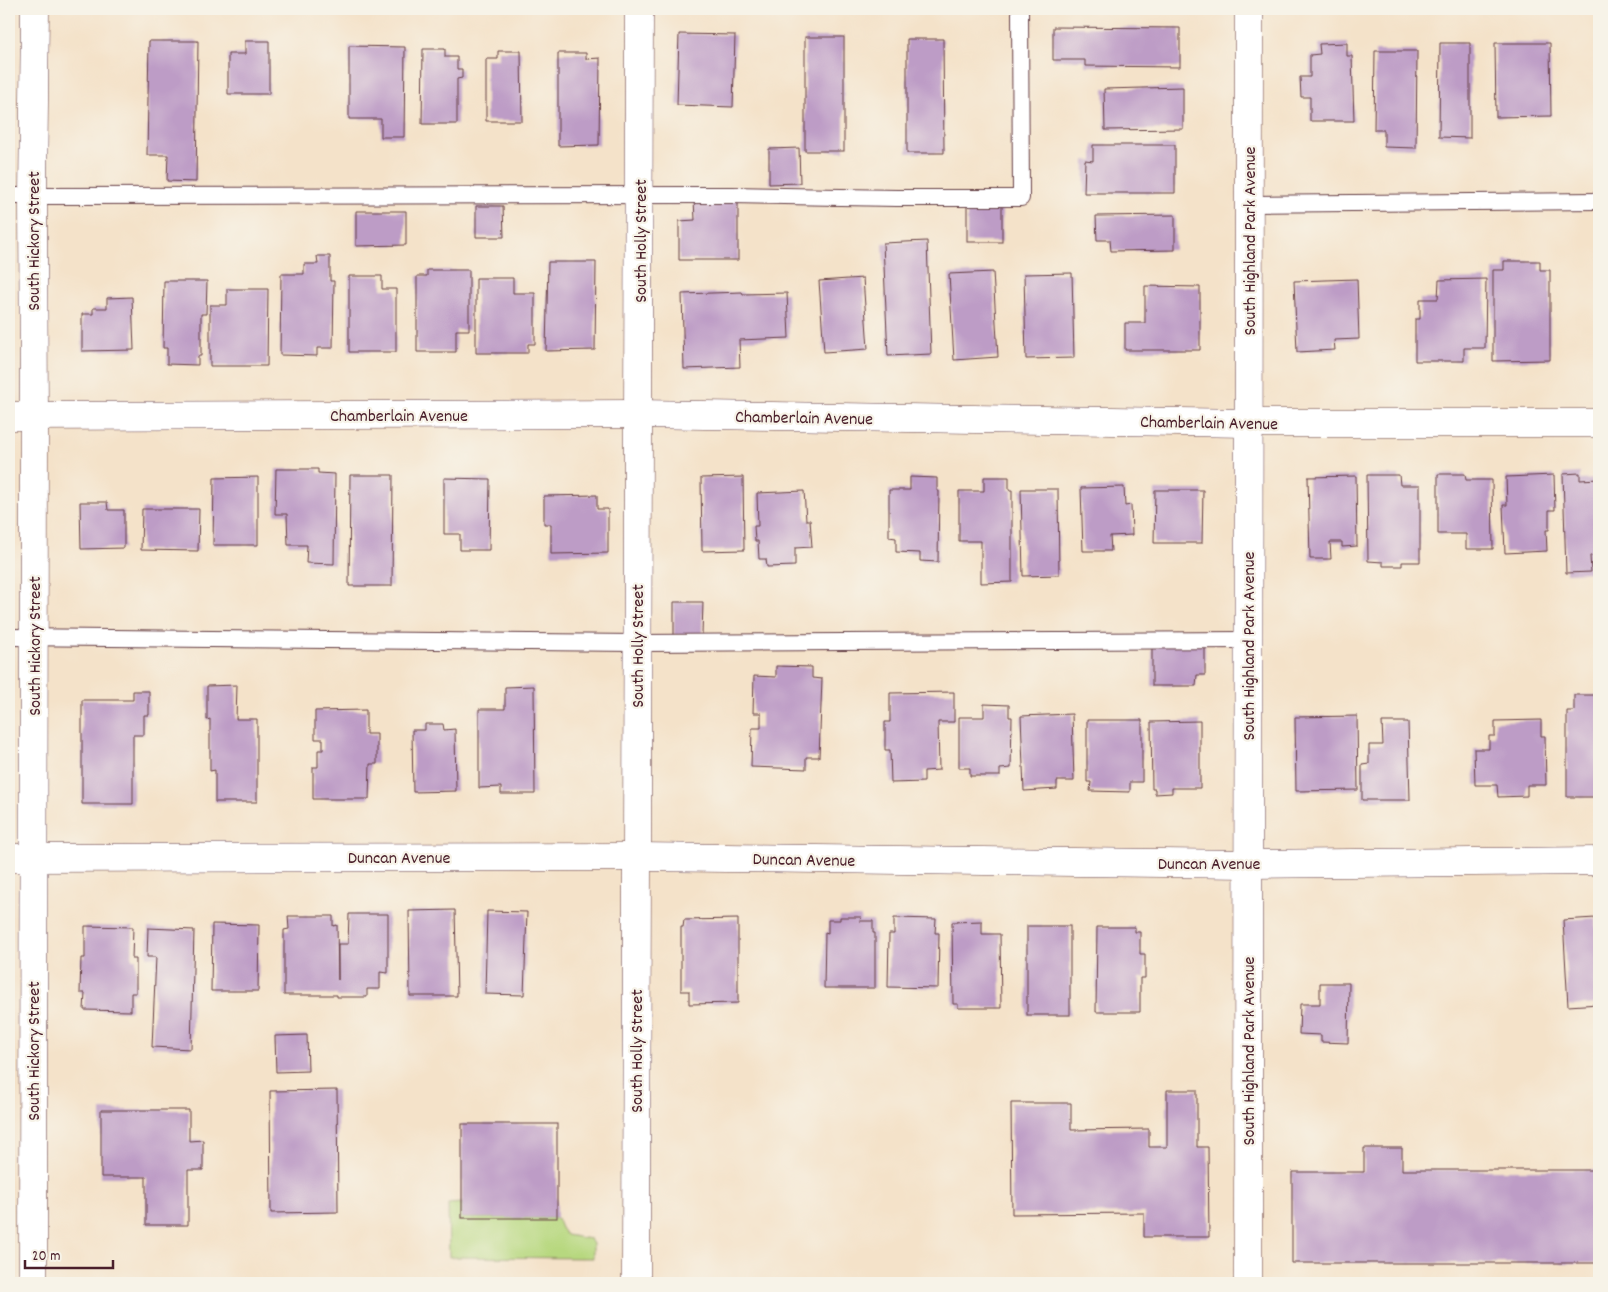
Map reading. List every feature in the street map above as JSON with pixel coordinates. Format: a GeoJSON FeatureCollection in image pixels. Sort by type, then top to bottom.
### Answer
{"type":"FeatureCollection","features":[{"type":"Feature","properties":{"kind":"street","name":"South Hickory Street"},"geometry":{"type":"LineString","coordinates":[[33,1283],[21,858],[21,196],[34,9]]}},
{"type":"Feature","properties":{"kind":"street","name":"South Holly Street"},"geometry":{"type":"LineString","coordinates":[[636,1283],[640,9]]}},
{"type":"Feature","properties":{"kind":"street","name":"South Highland Park Avenue"},"geometry":{"type":"LineString","coordinates":[[1248,1283],[1249,9]]}},
{"type":"Feature","properties":{"kind":"street","name":"Chamberlain Avenue"},"geometry":{"type":"LineString","coordinates":[[21,417],[638,414],[1248,423],[1599,423]]}},
{"type":"Feature","properties":{"kind":"street","name":"Duncan Avenue"},"geometry":{"type":"LineString","coordinates":[[21,858],[637,857],[1248,864],[1599,861]]}},
{"type":"Feature","properties":{"kind":"lane"},"geometry":{"type":"LineString","coordinates":[[21,196],[732,195],[1020,198],[1020,9]]}},
{"type":"Feature","properties":{"kind":"lane"},"geometry":{"type":"LineString","coordinates":[[1249,204],[1599,201]]}},
{"type":"Feature","properties":{"kind":"lane"},"geometry":{"type":"LineString","coordinates":[[21,637],[637,643],[1248,640]]}},
{"type":"Feature","properties":{"kind":"green space"},"geometry":{"type":"Polygon","coordinates":[[[462,1203],[462,1218],[557,1218],[566,1235],[590,1239],[593,1244],[593,1258],[449,1257],[448,1204],[462,1203]]]}},
{"type":"Feature","properties":{"kind":"building"},"geometry":{"type":"Polygon","coordinates":[[[1053,27],[1180,28],[1180,67],[1085,66],[1085,60],[1053,60],[1053,27]]]}},
{"type":"Feature","properties":{"kind":"building"},"geometry":{"type":"Polygon","coordinates":[[[679,34],[735,35],[733,107],[677,105],[679,34]]]}},
{"type":"Feature","properties":{"kind":"building"},"geometry":{"type":"Polygon","coordinates":[[[805,37],[844,37],[844,151],[805,151],[805,37]]]}},
{"type":"Feature","properties":{"kind":"building"},"geometry":{"type":"Polygon","coordinates":[[[907,39],[943,39],[944,153],[907,153],[907,39]]]}},
{"type":"Feature","properties":{"kind":"building"},"geometry":{"type":"Polygon","coordinates":[[[149,41],[198,41],[196,182],[167,181],[168,155],[147,155],[149,41]]]}},
{"type":"Feature","properties":{"kind":"building"},"geometry":{"type":"Polygon","coordinates":[[[245,41],[269,41],[269,94],[228,94],[228,54],[245,54],[245,41]]]}},
{"type":"Feature","properties":{"kind":"building"},"geometry":{"type":"Polygon","coordinates":[[[1347,43],[1347,56],[1352,56],[1354,121],[1310,121],[1310,97],[1301,97],[1300,77],[1310,77],[1310,55],[1320,54],[1319,44],[1347,43]]]}},
{"type":"Feature","properties":{"kind":"building"},"geometry":{"type":"Polygon","coordinates":[[[1440,43],[1470,43],[1470,138],[1439,137],[1440,43]]]}},
{"type":"Feature","properties":{"kind":"building"},"geometry":{"type":"Polygon","coordinates":[[[1495,43],[1550,43],[1551,116],[1496,117],[1495,43]]]}},
{"type":"Feature","properties":{"kind":"building"},"geometry":{"type":"Polygon","coordinates":[[[349,46],[405,47],[404,137],[381,137],[381,119],[349,119],[349,46]]]}},
{"type":"Feature","properties":{"kind":"building"},"geometry":{"type":"Polygon","coordinates":[[[423,49],[445,49],[445,57],[457,57],[457,69],[462,69],[462,78],[457,79],[457,124],[422,124],[423,49]]]}},
{"type":"Feature","properties":{"kind":"building"},"geometry":{"type":"Polygon","coordinates":[[[498,51],[521,51],[522,121],[486,121],[486,59],[498,59],[498,51]]]}},
{"type":"Feature","properties":{"kind":"building"},"geometry":{"type":"Polygon","coordinates":[[[1375,51],[1417,51],[1416,148],[1384,147],[1384,130],[1374,130],[1375,51]]]}},
{"type":"Feature","properties":{"kind":"building"},"geometry":{"type":"Polygon","coordinates":[[[558,53],[586,53],[586,59],[600,58],[599,145],[558,146],[558,53]]]}},
{"type":"Feature","properties":{"kind":"building"},"geometry":{"type":"Polygon","coordinates":[[[1183,87],[1183,129],[1105,130],[1104,89],[1183,87]]]}},
{"type":"Feature","properties":{"kind":"building"},"geometry":{"type":"Polygon","coordinates":[[[1093,145],[1175,145],[1175,193],[1084,193],[1085,160],[1093,161],[1093,145]]]}},
{"type":"Feature","properties":{"kind":"building"},"geometry":{"type":"Polygon","coordinates":[[[799,148],[800,183],[769,184],[769,149],[799,148]]]}},
{"type":"Feature","properties":{"kind":"building"},"geometry":{"type":"Polygon","coordinates":[[[694,199],[738,199],[738,260],[679,260],[679,221],[695,220],[694,199]]]}},
{"type":"Feature","properties":{"kind":"building"},"geometry":{"type":"Polygon","coordinates":[[[967,201],[1002,201],[1002,242],[967,242],[967,201]]]}},
{"type":"Feature","properties":{"kind":"building"},"geometry":{"type":"Polygon","coordinates":[[[476,206],[503,206],[504,237],[476,237],[476,206]]]}},
{"type":"Feature","properties":{"kind":"building"},"geometry":{"type":"Polygon","coordinates":[[[356,211],[406,211],[406,245],[356,246],[356,211]]]}},
{"type":"Feature","properties":{"kind":"building"},"geometry":{"type":"Polygon","coordinates":[[[1175,215],[1175,250],[1111,251],[1110,240],[1097,240],[1096,216],[1175,215]]]}},
{"type":"Feature","properties":{"kind":"building"},"geometry":{"type":"Polygon","coordinates":[[[927,241],[931,354],[888,356],[883,243],[927,241]]]}},
{"type":"Feature","properties":{"kind":"building"},"geometry":{"type":"Polygon","coordinates":[[[317,256],[330,256],[330,281],[334,281],[333,348],[317,348],[317,356],[280,355],[281,274],[304,274],[304,264],[318,264],[317,256]]]}},
{"type":"Feature","properties":{"kind":"building"},"geometry":{"type":"Polygon","coordinates":[[[1504,261],[1540,261],[1540,270],[1550,270],[1550,360],[1493,361],[1493,270],[1504,270],[1504,261]]]}},
{"type":"Feature","properties":{"kind":"building"},"geometry":{"type":"Polygon","coordinates":[[[548,262],[596,262],[595,350],[546,351],[548,262]]]}},
{"type":"Feature","properties":{"kind":"building"},"geometry":{"type":"Polygon","coordinates":[[[427,270],[469,270],[469,330],[456,330],[456,352],[417,352],[417,276],[427,276],[427,270]]]}},
{"type":"Feature","properties":{"kind":"building"},"geometry":{"type":"Polygon","coordinates":[[[993,272],[998,357],[954,360],[949,274],[993,272]]]}},
{"type":"Feature","properties":{"kind":"building"},"geometry":{"type":"Polygon","coordinates":[[[1072,273],[1074,358],[1026,359],[1024,274],[1072,273]]]}},
{"type":"Feature","properties":{"kind":"building"},"geometry":{"type":"Polygon","coordinates":[[[349,276],[382,276],[382,289],[396,289],[396,352],[349,352],[349,276]]]}},
{"type":"Feature","properties":{"kind":"building"},"geometry":{"type":"Polygon","coordinates":[[[476,278],[513,278],[513,293],[535,293],[535,344],[528,344],[528,353],[476,353],[476,278]]]}},
{"type":"Feature","properties":{"kind":"building"},"geometry":{"type":"Polygon","coordinates":[[[863,278],[868,349],[824,352],[819,281],[863,278]]]}},
{"type":"Feature","properties":{"kind":"building"},"geometry":{"type":"Polygon","coordinates":[[[1357,279],[1359,339],[1334,340],[1335,350],[1297,352],[1294,281],[1357,279]]]}},
{"type":"Feature","properties":{"kind":"building"},"geometry":{"type":"Polygon","coordinates":[[[1486,279],[1485,348],[1464,348],[1464,361],[1415,361],[1415,319],[1420,319],[1420,299],[1438,299],[1439,280],[1486,279]]]}},
{"type":"Feature","properties":{"kind":"building"},"geometry":{"type":"Polygon","coordinates":[[[164,281],[207,281],[206,314],[201,314],[201,356],[198,356],[198,365],[167,364],[167,348],[163,348],[164,281]]]}},
{"type":"Feature","properties":{"kind":"building"},"geometry":{"type":"Polygon","coordinates":[[[1145,286],[1200,287],[1200,350],[1125,350],[1125,323],[1145,323],[1145,286]]]}},
{"type":"Feature","properties":{"kind":"building"},"geometry":{"type":"Polygon","coordinates":[[[227,289],[268,289],[267,366],[210,366],[210,305],[227,305],[227,289]]]}},
{"type":"Feature","properties":{"kind":"building"},"geometry":{"type":"Polygon","coordinates":[[[742,292],[743,294],[787,293],[789,338],[739,340],[740,367],[684,369],[682,294],[742,292]]]}},
{"type":"Feature","properties":{"kind":"building"},"geometry":{"type":"Polygon","coordinates":[[[132,297],[134,350],[82,351],[82,314],[93,314],[93,308],[107,308],[107,298],[132,297]]]}},
{"type":"Feature","properties":{"kind":"building"},"geometry":{"type":"Polygon","coordinates":[[[276,469],[318,469],[318,473],[335,474],[334,564],[306,563],[307,545],[288,545],[287,514],[275,514],[276,469]]]}},
{"type":"Feature","properties":{"kind":"building"},"geometry":{"type":"Polygon","coordinates":[[[1580,473],[1580,480],[1599,479],[1599,555],[1590,556],[1591,572],[1566,573],[1563,474],[1580,473]]]}},
{"type":"Feature","properties":{"kind":"building"},"geometry":{"type":"Polygon","coordinates":[[[1438,474],[1465,474],[1466,480],[1492,480],[1493,549],[1466,549],[1466,534],[1438,534],[1438,474]]]}},
{"type":"Feature","properties":{"kind":"building"},"geometry":{"type":"Polygon","coordinates":[[[350,475],[393,475],[392,586],[349,586],[350,475]]]}},
{"type":"Feature","properties":{"kind":"building"},"geometry":{"type":"Polygon","coordinates":[[[1367,475],[1399,475],[1400,485],[1420,485],[1420,562],[1402,562],[1402,566],[1383,566],[1383,562],[1368,561],[1367,475]]]}},
{"type":"Feature","properties":{"kind":"building"},"geometry":{"type":"Polygon","coordinates":[[[1554,475],[1555,510],[1549,510],[1549,530],[1546,530],[1547,551],[1505,553],[1503,505],[1507,505],[1506,477],[1554,475]]]}},
{"type":"Feature","properties":{"kind":"building"},"geometry":{"type":"Polygon","coordinates":[[[1356,476],[1357,546],[1342,547],[1342,542],[1330,542],[1331,559],[1310,559],[1308,477],[1356,476]]]}},
{"type":"Feature","properties":{"kind":"building"},"geometry":{"type":"Polygon","coordinates":[[[258,477],[258,545],[213,545],[214,478],[258,477]]]}},
{"type":"Feature","properties":{"kind":"building"},"geometry":{"type":"Polygon","coordinates":[[[743,477],[744,550],[702,551],[701,478],[743,477]]]}},
{"type":"Feature","properties":{"kind":"building"},"geometry":{"type":"Polygon","coordinates":[[[910,477],[937,478],[937,491],[939,491],[938,562],[920,561],[920,553],[896,552],[896,538],[889,537],[889,490],[910,490],[910,477]]]}},
{"type":"Feature","properties":{"kind":"building"},"geometry":{"type":"Polygon","coordinates":[[[984,477],[1009,477],[1009,490],[1012,490],[1012,582],[981,583],[981,541],[959,541],[959,491],[984,491],[984,477]]]}},
{"type":"Feature","properties":{"kind":"building"},"geometry":{"type":"Polygon","coordinates":[[[444,478],[490,479],[489,550],[460,550],[460,534],[444,534],[444,478]]]}},
{"type":"Feature","properties":{"kind":"building"},"geometry":{"type":"Polygon","coordinates":[[[1124,487],[1125,506],[1131,505],[1132,535],[1110,536],[1111,551],[1083,551],[1081,488],[1124,487]]]}},
{"type":"Feature","properties":{"kind":"building"},"geometry":{"type":"Polygon","coordinates":[[[1021,489],[1058,489],[1059,575],[1023,576],[1021,489]]]}},
{"type":"Feature","properties":{"kind":"building"},"geometry":{"type":"Polygon","coordinates":[[[1155,490],[1203,490],[1202,543],[1154,543],[1155,490]]]}},
{"type":"Feature","properties":{"kind":"building"},"geometry":{"type":"Polygon","coordinates":[[[804,491],[806,520],[810,520],[812,547],[795,548],[795,566],[767,567],[766,559],[759,559],[758,541],[755,541],[754,526],[758,526],[757,493],[804,491]]]}},
{"type":"Feature","properties":{"kind":"building"},"geometry":{"type":"Polygon","coordinates":[[[597,495],[597,509],[608,509],[608,553],[551,554],[551,524],[544,524],[544,496],[597,495]]]}},
{"type":"Feature","properties":{"kind":"building"},"geometry":{"type":"Polygon","coordinates":[[[80,502],[107,502],[108,510],[124,510],[124,548],[81,549],[80,502]]]}},
{"type":"Feature","properties":{"kind":"building"},"geometry":{"type":"Polygon","coordinates":[[[142,509],[199,509],[198,551],[141,550],[142,509]]]}},
{"type":"Feature","properties":{"kind":"building"},"geometry":{"type":"Polygon","coordinates":[[[674,602],[703,602],[702,635],[674,635],[674,602]]]}},
{"type":"Feature","properties":{"kind":"building"},"geometry":{"type":"Polygon","coordinates":[[[1152,644],[1205,644],[1205,675],[1197,675],[1196,686],[1152,686],[1152,644]]]}},
{"type":"Feature","properties":{"kind":"building"},"geometry":{"type":"Polygon","coordinates":[[[776,666],[812,667],[812,678],[822,679],[819,757],[806,757],[806,769],[751,767],[752,728],[761,728],[761,713],[753,713],[754,676],[776,677],[776,666]]]}},
{"type":"Feature","properties":{"kind":"building"},"geometry":{"type":"Polygon","coordinates":[[[237,685],[236,719],[257,719],[257,802],[215,802],[215,770],[210,771],[210,719],[207,720],[207,686],[237,685]]]}},
{"type":"Feature","properties":{"kind":"building"},"geometry":{"type":"Polygon","coordinates":[[[534,686],[535,794],[501,794],[501,787],[479,788],[479,709],[505,709],[505,687],[534,686]]]}},
{"type":"Feature","properties":{"kind":"building"},"geometry":{"type":"Polygon","coordinates":[[[133,691],[149,691],[149,715],[144,715],[144,735],[133,735],[133,804],[82,804],[82,700],[133,700],[133,691]]]}},
{"type":"Feature","properties":{"kind":"building"},"geometry":{"type":"Polygon","coordinates":[[[954,692],[954,722],[938,722],[939,770],[924,771],[924,782],[891,783],[890,750],[885,750],[885,722],[890,722],[890,693],[954,692]]]}},
{"type":"Feature","properties":{"kind":"building"},"geometry":{"type":"Polygon","coordinates":[[[1574,695],[1599,695],[1599,797],[1567,797],[1567,711],[1574,711],[1574,695]]]}},
{"type":"Feature","properties":{"kind":"building"},"geometry":{"type":"Polygon","coordinates":[[[984,704],[1009,705],[1009,717],[1012,717],[1011,768],[1000,769],[1000,776],[970,776],[970,768],[959,768],[959,717],[984,717],[984,704]]]}},
{"type":"Feature","properties":{"kind":"building"},"geometry":{"type":"Polygon","coordinates":[[[366,710],[366,734],[377,734],[377,764],[370,764],[369,799],[313,799],[313,767],[318,767],[318,750],[323,750],[323,739],[315,739],[315,711],[366,710]]]}},
{"type":"Feature","properties":{"kind":"building"},"geometry":{"type":"Polygon","coordinates":[[[1072,714],[1074,781],[1057,781],[1057,789],[1024,791],[1021,716],[1072,714]]]}},
{"type":"Feature","properties":{"kind":"building"},"geometry":{"type":"Polygon","coordinates":[[[1357,716],[1358,790],[1296,791],[1295,717],[1357,716]]]}},
{"type":"Feature","properties":{"kind":"building"},"geometry":{"type":"Polygon","coordinates":[[[1087,720],[1142,720],[1142,782],[1130,782],[1130,792],[1090,791],[1091,782],[1087,782],[1087,720]]]}},
{"type":"Feature","properties":{"kind":"building"},"geometry":{"type":"Polygon","coordinates":[[[1541,720],[1541,736],[1545,736],[1546,785],[1527,785],[1527,796],[1498,797],[1497,785],[1475,785],[1474,749],[1489,749],[1489,736],[1495,736],[1495,721],[1541,720]]]}},
{"type":"Feature","properties":{"kind":"building"},"geometry":{"type":"Polygon","coordinates":[[[1200,721],[1200,788],[1172,788],[1172,793],[1155,794],[1155,789],[1152,789],[1151,722],[1200,721]]]}},
{"type":"Feature","properties":{"kind":"building"},"geometry":{"type":"Polygon","coordinates":[[[1382,722],[1408,722],[1410,800],[1362,800],[1362,765],[1369,764],[1369,745],[1383,745],[1382,722]]]}},
{"type":"Feature","properties":{"kind":"building"},"geometry":{"type":"Polygon","coordinates":[[[425,724],[443,724],[444,730],[455,729],[456,791],[413,792],[412,730],[425,730],[425,724]]]}},
{"type":"Feature","properties":{"kind":"building"},"geometry":{"type":"Polygon","coordinates":[[[455,910],[457,996],[410,996],[409,911],[455,910]]]}},
{"type":"Feature","properties":{"kind":"building"},"geometry":{"type":"Polygon","coordinates":[[[487,911],[527,912],[524,995],[485,994],[487,911]]]}},
{"type":"Feature","properties":{"kind":"building"},"geometry":{"type":"Polygon","coordinates":[[[349,914],[388,914],[388,973],[380,972],[380,989],[367,989],[367,997],[284,995],[284,930],[289,929],[288,916],[333,916],[333,926],[337,925],[338,980],[338,944],[348,944],[349,914]]]}},
{"type":"Feature","properties":{"kind":"building"},"geometry":{"type":"Polygon","coordinates":[[[840,917],[861,917],[860,921],[873,921],[873,933],[875,933],[875,988],[824,988],[825,932],[828,933],[828,920],[840,920],[840,917]]]}},
{"type":"Feature","properties":{"kind":"building"},"geometry":{"type":"Polygon","coordinates":[[[894,918],[936,919],[935,933],[939,933],[938,988],[888,987],[889,934],[894,934],[894,918]]]}},
{"type":"Feature","properties":{"kind":"building"},"geometry":{"type":"Polygon","coordinates":[[[1595,918],[1596,928],[1599,928],[1599,1004],[1568,1006],[1563,920],[1595,918]]]}},
{"type":"Feature","properties":{"kind":"building"},"geometry":{"type":"Polygon","coordinates":[[[738,919],[738,1003],[689,1004],[689,991],[681,991],[681,927],[683,927],[684,920],[738,919]]]}},
{"type":"Feature","properties":{"kind":"building"},"geometry":{"type":"Polygon","coordinates":[[[982,921],[982,934],[1000,934],[1001,1008],[958,1008],[958,1004],[953,1004],[952,922],[982,921]]]}},
{"type":"Feature","properties":{"kind":"building"},"geometry":{"type":"Polygon","coordinates":[[[212,924],[259,925],[258,991],[211,991],[212,924]]]}},
{"type":"Feature","properties":{"kind":"building"},"geometry":{"type":"Polygon","coordinates":[[[85,926],[133,927],[132,959],[136,959],[136,993],[131,993],[131,1011],[84,1010],[85,993],[80,993],[81,958],[85,958],[85,926]]]}},
{"type":"Feature","properties":{"kind":"building"},"geometry":{"type":"Polygon","coordinates":[[[1027,926],[1070,926],[1070,1015],[1027,1015],[1027,926]]]}},
{"type":"Feature","properties":{"kind":"building"},"geometry":{"type":"Polygon","coordinates":[[[1097,927],[1135,927],[1135,932],[1140,932],[1140,954],[1145,954],[1145,978],[1140,978],[1140,1012],[1096,1012],[1097,927]]]}},
{"type":"Feature","properties":{"kind":"building"},"geometry":{"type":"Polygon","coordinates":[[[148,928],[194,930],[191,1049],[152,1047],[156,957],[147,957],[148,928]]]}},
{"type":"Feature","properties":{"kind":"building"},"geometry":{"type":"Polygon","coordinates":[[[1320,983],[1349,983],[1348,1043],[1321,1042],[1321,1035],[1299,1034],[1300,1004],[1320,1004],[1320,983]]]}},
{"type":"Feature","properties":{"kind":"building"},"geometry":{"type":"Polygon","coordinates":[[[307,1035],[308,1071],[276,1072],[275,1036],[307,1035]]]}},
{"type":"Feature","properties":{"kind":"building"},"geometry":{"type":"Polygon","coordinates":[[[337,1090],[338,1212],[271,1213],[270,1091],[337,1090]]]}},
{"type":"Feature","properties":{"kind":"building"},"geometry":{"type":"Polygon","coordinates":[[[1167,1090],[1197,1090],[1197,1147],[1208,1147],[1209,1237],[1144,1237],[1144,1213],[1012,1214],[1011,1103],[1071,1103],[1071,1130],[1149,1129],[1149,1147],[1167,1147],[1167,1090]]]}},
{"type":"Feature","properties":{"kind":"building"},"geometry":{"type":"Polygon","coordinates":[[[101,1110],[189,1110],[189,1141],[203,1140],[203,1170],[188,1170],[188,1225],[146,1225],[146,1177],[101,1177],[101,1110]]]}},
{"type":"Feature","properties":{"kind":"building"},"geometry":{"type":"Polygon","coordinates":[[[462,1124],[557,1124],[557,1218],[462,1218],[462,1124]]]}},
{"type":"Feature","properties":{"kind":"building"},"geometry":{"type":"Polygon","coordinates":[[[1364,1148],[1402,1148],[1402,1170],[1599,1170],[1599,1263],[1292,1263],[1292,1172],[1364,1172],[1364,1148]]]}}]}
